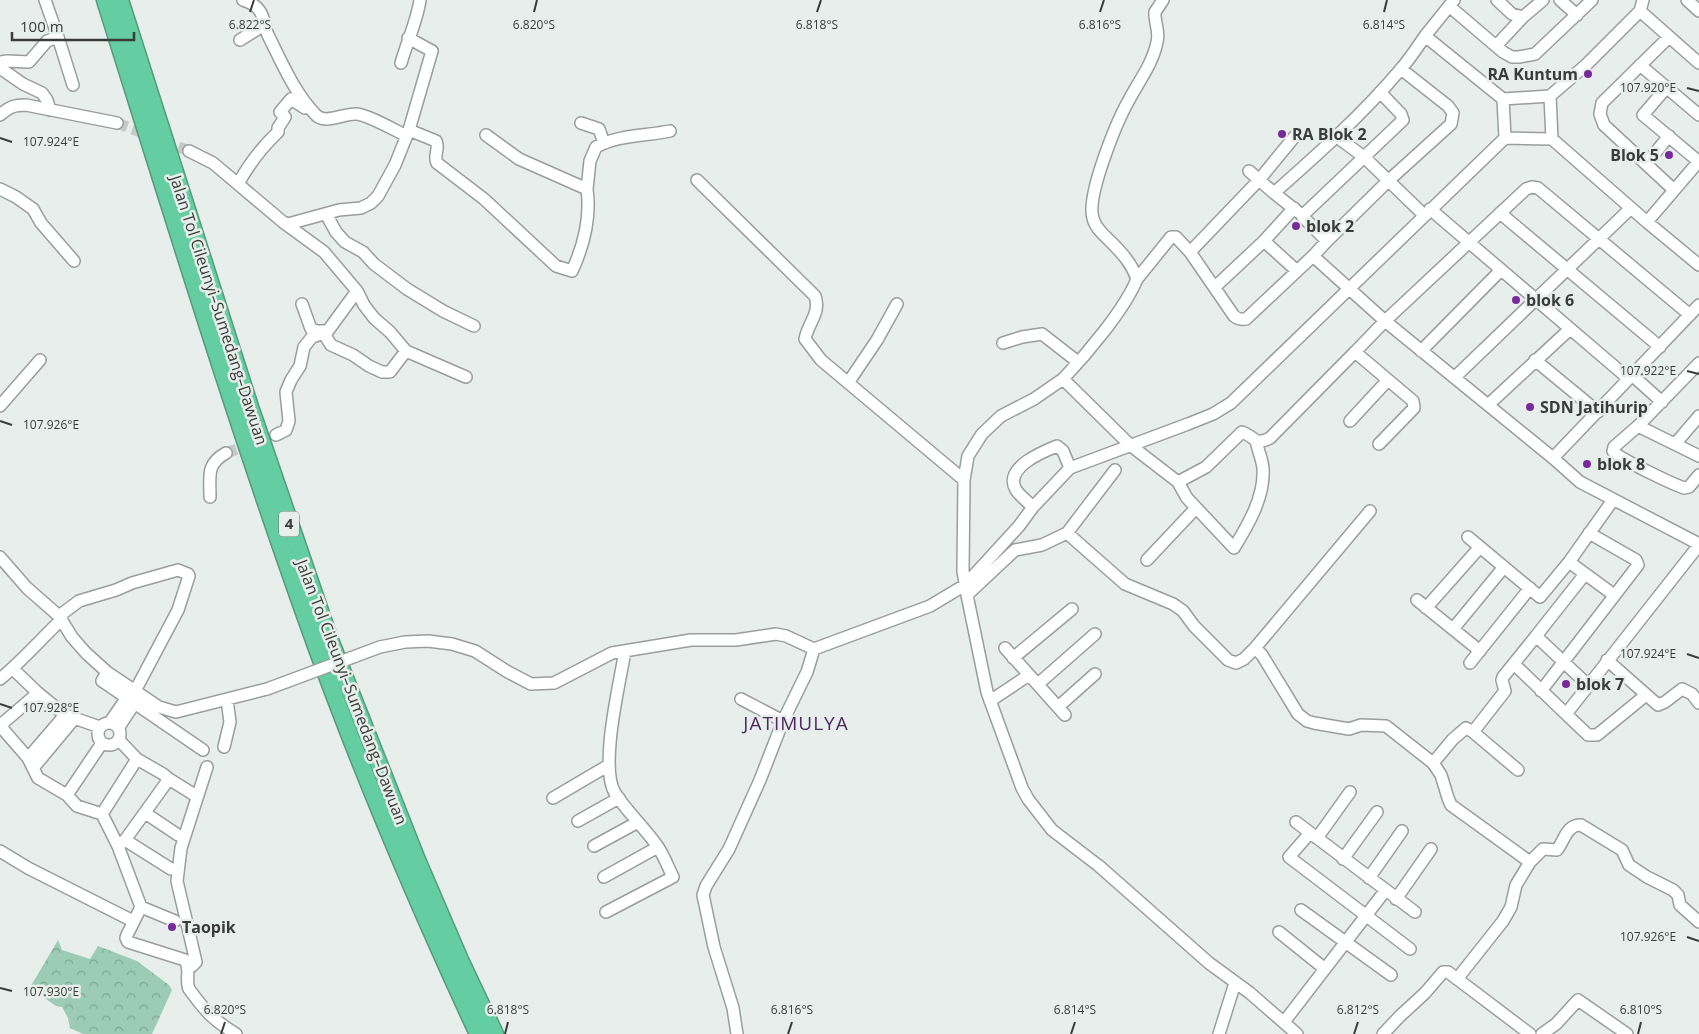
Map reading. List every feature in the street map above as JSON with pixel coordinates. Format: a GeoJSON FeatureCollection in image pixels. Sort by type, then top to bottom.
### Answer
{"type":"FeatureCollection","features":[{"type":"Feature","properties":{"kind":"highway","name":"Jalan Tol Cileunyi–Sumedang–Dawuan"},"geometry":{"type":"LineString","coordinates":[[105,0],[235,411],[317,648],[358,757],[403,865],[478,1034]]}},
{"type":"Feature","properties":{"kind":"highway","name":"Jalan Tol Cileunyi–Sumedang–Dawuan"},"geometry":{"type":"LineString","coordinates":[[120,0],[250,407],[330,640],[417,860],[460,960],[495,1034]]}},
{"type":"Feature","properties":{"kind":"street"},"geometry":{"type":"LineString","coordinates":[[45,0],[73,85]]}},
{"type":"Feature","properties":{"kind":"street"},"geometry":{"type":"LineString","coordinates":[[244,0],[258,8],[263,16],[264,24],[288,74],[316,116],[321,119],[356,113],[408,133],[436,141],[438,147],[435,160],[437,163],[484,199],[556,266],[562,269],[572,271],[588,224],[590,161],[596,147],[604,143],[634,136],[670,131]]}},
{"type":"Feature","properties":{"kind":"street"},"geometry":{"type":"LineString","coordinates":[[401,63],[418,12],[420,0]]}},
{"type":"Feature","properties":{"kind":"street"},"geometry":{"type":"LineString","coordinates":[[1137,279],[1134,270],[1126,258],[1093,221],[1091,210],[1093,193],[1113,138],[1128,101],[1144,75],[1158,41],[1155,12],[1163,0]]}},
{"type":"Feature","properties":{"kind":"street"},"geometry":{"type":"LineString","coordinates":[[1497,0],[1512,14],[1523,17]]}},
{"type":"Feature","properties":{"kind":"street"},"geometry":{"type":"LineString","coordinates":[[1496,46],[1523,17],[1543,0]]}},
{"type":"Feature","properties":{"kind":"street"},"geometry":{"type":"LineString","coordinates":[[1560,0],[1577,15]]}},
{"type":"Feature","properties":{"kind":"street"},"geometry":{"type":"LineString","coordinates":[[1274,193],[1336,137],[1380,92],[1401,69],[1452,3],[1496,46],[1512,56],[1526,57],[1535,54],[1592,0]]}},
{"type":"Feature","properties":{"kind":"street"},"geometry":{"type":"LineString","coordinates":[[1687,0],[1699,11]]}},
{"type":"Feature","properties":{"kind":"street"},"geometry":{"type":"LineString","coordinates":[[1425,36],[1503,99],[1550,96],[1586,65],[1642,6],[1669,37],[1699,63]]}},
{"type":"Feature","properties":{"kind":"street"},"geometry":{"type":"LineString","coordinates":[[240,40],[264,24]]}},
{"type":"Feature","properties":{"kind":"street"},"geometry":{"type":"LineString","coordinates":[[0,62],[30,62],[47,41],[58,37]]}},
{"type":"Feature","properties":{"kind":"street"},"geometry":{"type":"LineString","coordinates":[[1669,37],[1602,103],[1600,114],[1604,126],[1674,190]]}},
{"type":"Feature","properties":{"kind":"street"},"geometry":{"type":"LineString","coordinates":[[282,222],[288,224],[338,210],[360,208],[371,203],[378,196],[395,165],[408,133],[432,51],[408,38]]}},
{"type":"Feature","properties":{"kind":"street"},"geometry":{"type":"LineString","coordinates":[[1640,65],[1699,115]]}},
{"type":"Feature","properties":{"kind":"street"},"geometry":{"type":"LineString","coordinates":[[0,68],[23,84],[42,93],[47,100],[50,110]]}},
{"type":"Feature","properties":{"kind":"street"},"geometry":{"type":"LineString","coordinates":[[1297,1034],[1250,993],[1209,963],[1099,866],[1052,830],[1028,799],[1022,788],[990,701],[966,590],[963,571],[964,480],[968,456],[982,434],[1001,416],[1034,399],[1063,379],[1111,321],[1133,289],[1137,279],[1171,237],[1176,237],[1190,252],[1234,316],[1239,319],[1246,319],[1297,272],[1388,181],[1450,124],[1453,113],[1448,106],[1401,69]]}},
{"type":"Feature","properties":{"kind":"street"},"geometry":{"type":"LineString","coordinates":[[1647,222],[1699,161],[1643,115],[1666,88]]}},
{"type":"Feature","properties":{"kind":"street"},"geometry":{"type":"LineString","coordinates":[[1215,287],[1264,241],[1364,157],[1403,120],[1401,114],[1380,92]]}},
{"type":"Feature","properties":{"kind":"street"},"geometry":{"type":"LineString","coordinates":[[1550,96],[1552,139]]}},
{"type":"Feature","properties":{"kind":"street"},"geometry":{"type":"LineString","coordinates":[[238,184],[248,166],[266,143],[278,132],[278,128],[285,117],[280,112],[292,99],[306,108],[310,108]]}},
{"type":"Feature","properties":{"kind":"street"},"geometry":{"type":"LineString","coordinates":[[1503,99],[1505,138]]}},
{"type":"Feature","properties":{"kind":"street"},"geometry":{"type":"LineString","coordinates":[[0,115],[15,105],[117,123]]}},
{"type":"Feature","properties":{"kind":"street"},"geometry":{"type":"LineString","coordinates":[[581,123],[599,130],[604,143]]}},
{"type":"Feature","properties":{"kind":"street"},"geometry":{"type":"LineString","coordinates":[[486,135],[520,159],[588,189]]}},
{"type":"Feature","properties":{"kind":"street"},"geometry":{"type":"LineString","coordinates":[[1190,252],[1259,180],[1295,136]]}},
{"type":"Feature","properties":{"kind":"street"},"geometry":{"type":"LineString","coordinates":[[1646,164],[1668,136]]}},
{"type":"Feature","properties":{"kind":"street"},"geometry":{"type":"LineString","coordinates":[[1336,137],[1364,157],[1388,181],[1469,243],[1570,329],[1662,402]]}},
{"type":"Feature","properties":{"kind":"street"},"geometry":{"type":"LineString","coordinates":[[966,590],[1033,507],[1070,468],[1188,424],[1223,409],[1231,403],[1505,138],[1552,139],[1647,222],[1697,260]]}},
{"type":"Feature","properties":{"kind":"street"},"geometry":{"type":"LineString","coordinates":[[189,151],[214,163],[282,222],[324,252],[356,291],[374,318],[406,350],[466,377]]}},
{"type":"Feature","properties":{"kind":"street"},"geometry":{"type":"LineString","coordinates":[[1249,171],[1298,212],[1327,241]]}},
{"type":"Feature","properties":{"kind":"street"},"geometry":{"type":"LineString","coordinates":[[697,180],[814,296],[817,309],[806,331],[805,339],[821,360],[964,480]]}},
{"type":"Feature","properties":{"kind":"street"},"geometry":{"type":"LineString","coordinates":[[1178,482],[1206,467],[1242,432],[1256,441],[1262,442],[1270,438],[1385,321],[1526,189],[1532,187],[1538,188],[1690,315]]}},
{"type":"Feature","properties":{"kind":"street"},"geometry":{"type":"LineString","coordinates":[[0,189],[33,209],[41,223],[74,261]]}},
{"type":"Feature","properties":{"kind":"street"},"geometry":{"type":"LineString","coordinates":[[1455,378],[1631,208]]}},
{"type":"Feature","properties":{"kind":"street"},"geometry":{"type":"LineString","coordinates":[[1500,213],[1660,347]]}},
{"type":"Feature","properties":{"kind":"street"},"geometry":{"type":"LineString","coordinates":[[326,214],[336,232],[345,242],[362,252],[374,264],[444,311],[474,326]]}},
{"type":"Feature","properties":{"kind":"street"},"geometry":{"type":"LineString","coordinates":[[1264,241],[1297,272]]}},
{"type":"Feature","properties":{"kind":"street"},"geometry":{"type":"LineString","coordinates":[[1313,256],[1385,321],[1554,458],[1580,482],[1699,545],[1566,714]]}},
{"type":"Feature","properties":{"kind":"street"},"geometry":{"type":"LineString","coordinates":[[1422,351],[1501,270]]}},
{"type":"Feature","properties":{"kind":"street"},"geometry":{"type":"LineString","coordinates":[[356,291],[327,332],[326,337],[331,345],[382,372],[390,372],[406,350]]}},
{"type":"Feature","properties":{"kind":"street"},"geometry":{"type":"LineString","coordinates":[[302,304],[310,329],[317,332],[327,332]]}},
{"type":"Feature","properties":{"kind":"street"},"geometry":{"type":"LineString","coordinates":[[848,383],[877,340],[897,304]]}},
{"type":"Feature","properties":{"kind":"street"},"geometry":{"type":"LineString","coordinates":[[1554,458],[1699,305]]}},
{"type":"Feature","properties":{"kind":"street"},"geometry":{"type":"LineString","coordinates":[[1488,405],[1570,329]]}},
{"type":"Feature","properties":{"kind":"street"},"geometry":{"type":"LineString","coordinates":[[276,435],[286,430],[289,421],[286,392],[300,366],[304,347],[312,337],[327,332]]}},
{"type":"Feature","properties":{"kind":"street"},"geometry":{"type":"LineString","coordinates":[[1003,344],[1022,337],[1042,334],[1078,362]]}},
{"type":"Feature","properties":{"kind":"street"},"geometry":{"type":"LineString","coordinates":[[1355,352],[1413,401],[1414,408],[1380,444]]}},
{"type":"Feature","properties":{"kind":"street"},"geometry":{"type":"LineString","coordinates":[[0,406],[40,360]]}},
{"type":"Feature","properties":{"kind":"street"},"geometry":{"type":"LineString","coordinates":[[1535,360],[1598,412]]}},
{"type":"Feature","properties":{"kind":"street"},"geometry":{"type":"LineString","coordinates":[[1699,364],[1638,426],[1614,447],[1613,451],[1615,454],[1684,488],[1695,488],[1699,475]]}},
{"type":"Feature","properties":{"kind":"street"},"geometry":{"type":"LineString","coordinates":[[1063,379],[1130,445],[1178,482],[1187,498],[1234,548],[1252,516],[1262,486],[1263,467],[1256,441]]}},
{"type":"Feature","properties":{"kind":"street"},"geometry":{"type":"LineString","coordinates":[[1350,421],[1388,380]]}},
{"type":"Feature","properties":{"kind":"street"},"geometry":{"type":"LineString","coordinates":[[1674,444],[1699,416]]}},
{"type":"Feature","properties":{"kind":"street"},"geometry":{"type":"LineString","coordinates":[[1638,426],[1699,456]]}},
{"type":"Feature","properties":{"kind":"street"},"geometry":{"type":"LineString","coordinates":[[1033,507],[1017,491],[1014,483],[1014,476],[1024,464],[1038,454],[1057,446],[1063,452],[1070,468]]}},
{"type":"Feature","properties":{"kind":"street"},"geometry":{"type":"LineString","coordinates":[[210,496],[210,470],[216,459],[226,453]]}},
{"type":"Feature","properties":{"kind":"street"},"geometry":{"type":"LineString","coordinates":[[134,696],[158,708],[176,712],[267,689],[380,647],[405,642],[428,641],[452,644],[475,651],[531,684],[554,683],[612,653],[691,640],[736,640],[776,634],[786,636],[814,650],[930,606],[966,590],[1015,550],[1042,545],[1067,532],[1115,470]]}},
{"type":"Feature","properties":{"kind":"street"},"geometry":{"type":"LineString","coordinates":[[1540,597],[1569,562],[1613,500]]}},
{"type":"Feature","properties":{"kind":"street"},"geometry":{"type":"LineString","coordinates":[[1147,560],[1196,508]]}},
{"type":"Feature","properties":{"kind":"street"},"geometry":{"type":"LineString","coordinates":[[1067,532],[1125,584],[1173,604],[1183,611],[1194,626],[1228,660],[1236,663],[1240,662],[1255,648],[1370,511]]}},
{"type":"Feature","properties":{"kind":"street"},"geometry":{"type":"LineString","coordinates":[[1541,691],[1636,567],[1638,561],[1589,533]]}},
{"type":"Feature","properties":{"kind":"street"},"geometry":{"type":"LineString","coordinates":[[1468,537],[1557,610]]}},
{"type":"Feature","properties":{"kind":"street"},"geometry":{"type":"LineString","coordinates":[[1480,547],[1422,604],[1480,651]]}},
{"type":"Feature","properties":{"kind":"street"},"geometry":{"type":"LineString","coordinates":[[0,557],[27,588],[60,617],[72,637],[86,653],[134,696],[203,750]]}},
{"type":"Feature","properties":{"kind":"street"},"geometry":{"type":"LineString","coordinates":[[1569,562],[1614,595]]}},
{"type":"Feature","properties":{"kind":"street"},"geometry":{"type":"LineString","coordinates":[[1453,629],[1504,567]]}},
{"type":"Feature","properties":{"kind":"street"},"geometry":{"type":"LineString","coordinates":[[0,679],[13,668],[60,617],[79,601],[178,570],[188,574],[178,610],[134,696],[110,726],[98,736],[102,743],[108,746],[114,745],[119,740],[121,734],[110,726],[70,717],[38,693],[13,668]]}},
{"type":"Feature","properties":{"kind":"street"},"geometry":{"type":"LineString","coordinates":[[1473,732],[1503,694],[1505,688],[1502,680],[1503,677],[1585,574]]}},
{"type":"Feature","properties":{"kind":"street"},"geometry":{"type":"LineString","coordinates":[[1470,663],[1530,588]]}},
{"type":"Feature","properties":{"kind":"street"},"geometry":{"type":"LineString","coordinates":[[1014,658],[1072,609]]}},
{"type":"Feature","properties":{"kind":"street"},"geometry":{"type":"LineString","coordinates":[[1038,684],[1095,634]]}},
{"type":"Feature","properties":{"kind":"street"},"geometry":{"type":"LineString","coordinates":[[1536,636],[1588,685]]}},
{"type":"Feature","properties":{"kind":"street"},"geometry":{"type":"LineString","coordinates":[[1005,648],[1062,711],[1095,674]]}},
{"type":"Feature","properties":{"kind":"street"},"geometry":{"type":"LineString","coordinates":[[1255,648],[1262,655],[1298,714],[1307,721],[1348,729],[1361,724],[1386,726],[1433,763],[1442,775],[1451,805],[1530,862]]}},
{"type":"Feature","properties":{"kind":"street"},"geometry":{"type":"LineString","coordinates":[[606,912],[673,877],[658,847],[614,792],[610,778],[608,764],[610,739],[625,650]]}},
{"type":"Feature","properties":{"kind":"street"},"geometry":{"type":"LineString","coordinates":[[738,1034],[733,1008],[714,947],[703,895],[706,886],[729,849],[760,780],[783,721],[807,672],[814,650]]}},
{"type":"Feature","properties":{"kind":"street"},"geometry":{"type":"LineString","coordinates":[[1607,660],[1658,705],[1682,689],[1692,694],[1699,703]]}},
{"type":"Feature","properties":{"kind":"street"},"geometry":{"type":"LineString","coordinates":[[1514,664],[1588,735],[1597,735],[1646,695]]}},
{"type":"Feature","properties":{"kind":"street"},"geometry":{"type":"LineString","coordinates":[[990,701],[1029,675]]}},
{"type":"Feature","properties":{"kind":"street"},"geometry":{"type":"LineString","coordinates":[[38,693],[4,722],[2,728],[31,763],[38,778],[67,795],[77,806],[102,814],[122,843],[140,907],[126,938],[128,942],[185,960],[192,966],[196,962],[196,956],[189,936],[176,881],[181,848],[207,768]]}},
{"type":"Feature","properties":{"kind":"street"},"geometry":{"type":"LineString","coordinates":[[742,699],[783,721]]}},
{"type":"Feature","properties":{"kind":"street"},"geometry":{"type":"LineString","coordinates":[[224,747],[230,722],[227,700]]}},
{"type":"Feature","properties":{"kind":"street"},"geometry":{"type":"LineString","coordinates":[[31,763],[70,717]]}},
{"type":"Feature","properties":{"kind":"street"},"geometry":{"type":"LineString","coordinates":[[1433,763],[1453,738],[1463,729],[1467,729],[1518,770]]}},
{"type":"Feature","properties":{"kind":"street"},"geometry":{"type":"LineString","coordinates":[[119,740],[137,759],[193,794]]}},
{"type":"Feature","properties":{"kind":"street"},"geometry":{"type":"LineString","coordinates":[[67,795],[102,743]]}},
{"type":"Feature","properties":{"kind":"street"},"geometry":{"type":"LineString","coordinates":[[102,814],[137,759]]}},
{"type":"Feature","properties":{"kind":"street"},"geometry":{"type":"LineString","coordinates":[[553,798],[608,764]]}},
{"type":"Feature","properties":{"kind":"street"},"geometry":{"type":"LineString","coordinates":[[122,843],[169,779]]}},
{"type":"Feature","properties":{"kind":"street"},"geometry":{"type":"LineString","coordinates":[[1350,792],[1313,835],[1290,857],[1410,949]]}},
{"type":"Feature","properties":{"kind":"street"},"geometry":{"type":"LineString","coordinates":[[578,821],[619,798]]}},
{"type":"Feature","properties":{"kind":"street"},"geometry":{"type":"LineString","coordinates":[[145,812],[178,835]]}},
{"type":"Feature","properties":{"kind":"street"},"geometry":{"type":"LineString","coordinates":[[1343,858],[1377,812]]}},
{"type":"Feature","properties":{"kind":"street"},"geometry":{"type":"LineString","coordinates":[[594,846],[638,822]]}},
{"type":"Feature","properties":{"kind":"street"},"geometry":{"type":"LineString","coordinates":[[1296,822],[1415,912]]}},
{"type":"Feature","properties":{"kind":"street"},"geometry":{"type":"LineString","coordinates":[[1458,979],[1503,921],[1511,907],[1516,884],[1530,862],[1542,849],[1557,850],[1570,829],[1576,825],[1581,825],[1622,850],[1629,865],[1647,877],[1673,890],[1678,895],[1680,906],[1699,922]]}},
{"type":"Feature","properties":{"kind":"street"},"geometry":{"type":"LineString","coordinates":[[1369,878],[1402,830]]}},
{"type":"Feature","properties":{"kind":"street"},"geometry":{"type":"LineString","coordinates":[[122,843],[171,870]]}},
{"type":"Feature","properties":{"kind":"street"},"geometry":{"type":"LineString","coordinates":[[604,877],[658,847]]}},
{"type":"Feature","properties":{"kind":"street"},"geometry":{"type":"LineString","coordinates":[[1396,899],[1431,849]]}},
{"type":"Feature","properties":{"kind":"street"},"geometry":{"type":"LineString","coordinates":[[0,851],[28,868],[133,921]]}},
{"type":"Feature","properties":{"kind":"street"},"geometry":{"type":"LineString","coordinates":[[1284,1022],[1385,890]]}},
{"type":"Feature","properties":{"kind":"street"},"geometry":{"type":"LineString","coordinates":[[140,907],[175,921]]}},
{"type":"Feature","properties":{"kind":"street"},"geometry":{"type":"LineString","coordinates":[[1301,910],[1391,975]]}},
{"type":"Feature","properties":{"kind":"street"},"geometry":{"type":"LineString","coordinates":[[1279,932],[1325,969]]}},
{"type":"Feature","properties":{"kind":"street"},"geometry":{"type":"LineString","coordinates":[[188,964],[187,986],[189,989],[214,1019],[236,1034]]}},
{"type":"Feature","properties":{"kind":"street"},"geometry":{"type":"LineString","coordinates":[[1383,1034],[1443,972],[1448,972],[1458,979],[1530,1034]]}},
{"type":"Feature","properties":{"kind":"street"},"geometry":{"type":"LineString","coordinates":[[1219,1034],[1235,983]]}},
{"type":"Feature","properties":{"kind":"street"},"geometry":{"type":"LineString","coordinates":[[1542,1034],[1578,1000],[1627,1034]]}},
{"type":"Feature","properties":{"kind":"green space"},"geometry":{"type":"Polygon","coordinates":[[[58,940],[62,950],[90,959],[98,946],[137,961],[169,985],[172,990],[152,1034],[83,1034],[70,1028],[68,1018],[62,1007],[56,1006],[39,994],[28,991],[58,940]]]}},
{"type":"Feature","properties":{"kind":"tunnel"},"geometry":{"type":"LineString","coordinates":[[117,123],[189,151]]}},
{"type":"Feature","properties":{"kind":"tunnel"},"geometry":{"type":"LineString","coordinates":[[226,453],[276,435]]}},
{"type":"Feature","properties":{"kind":"place","name":"RA Kuntum"},"geometry":{"type":"Point","coordinates":[1588,74]}},
{"type":"Feature","properties":{"kind":"place","name":"RA Blok 2"},"geometry":{"type":"Point","coordinates":[1282,134]}},
{"type":"Feature","properties":{"kind":"place","name":"Blok 5"},"geometry":{"type":"Point","coordinates":[1669,155]}},
{"type":"Feature","properties":{"kind":"place","name":"blok 2"},"geometry":{"type":"Point","coordinates":[1296,226]}},
{"type":"Feature","properties":{"kind":"place","name":"blok 6"},"geometry":{"type":"Point","coordinates":[1516,300]}},
{"type":"Feature","properties":{"kind":"place","name":"SDN Jatihurip"},"geometry":{"type":"Point","coordinates":[1530,407]}},
{"type":"Feature","properties":{"kind":"place","name":"blok 8"},"geometry":{"type":"Point","coordinates":[1587,464]}},
{"type":"Feature","properties":{"kind":"place","name":"blok 7"},"geometry":{"type":"Point","coordinates":[1566,684]}},
{"type":"Feature","properties":{"kind":"place","name":"Taopik"},"geometry":{"type":"Point","coordinates":[172,927]}},
{"type":"Feature","properties":{"kind":"district","name":"JATIMULYA"},"geometry":{"type":"Point","coordinates":[796,723]}}]}
